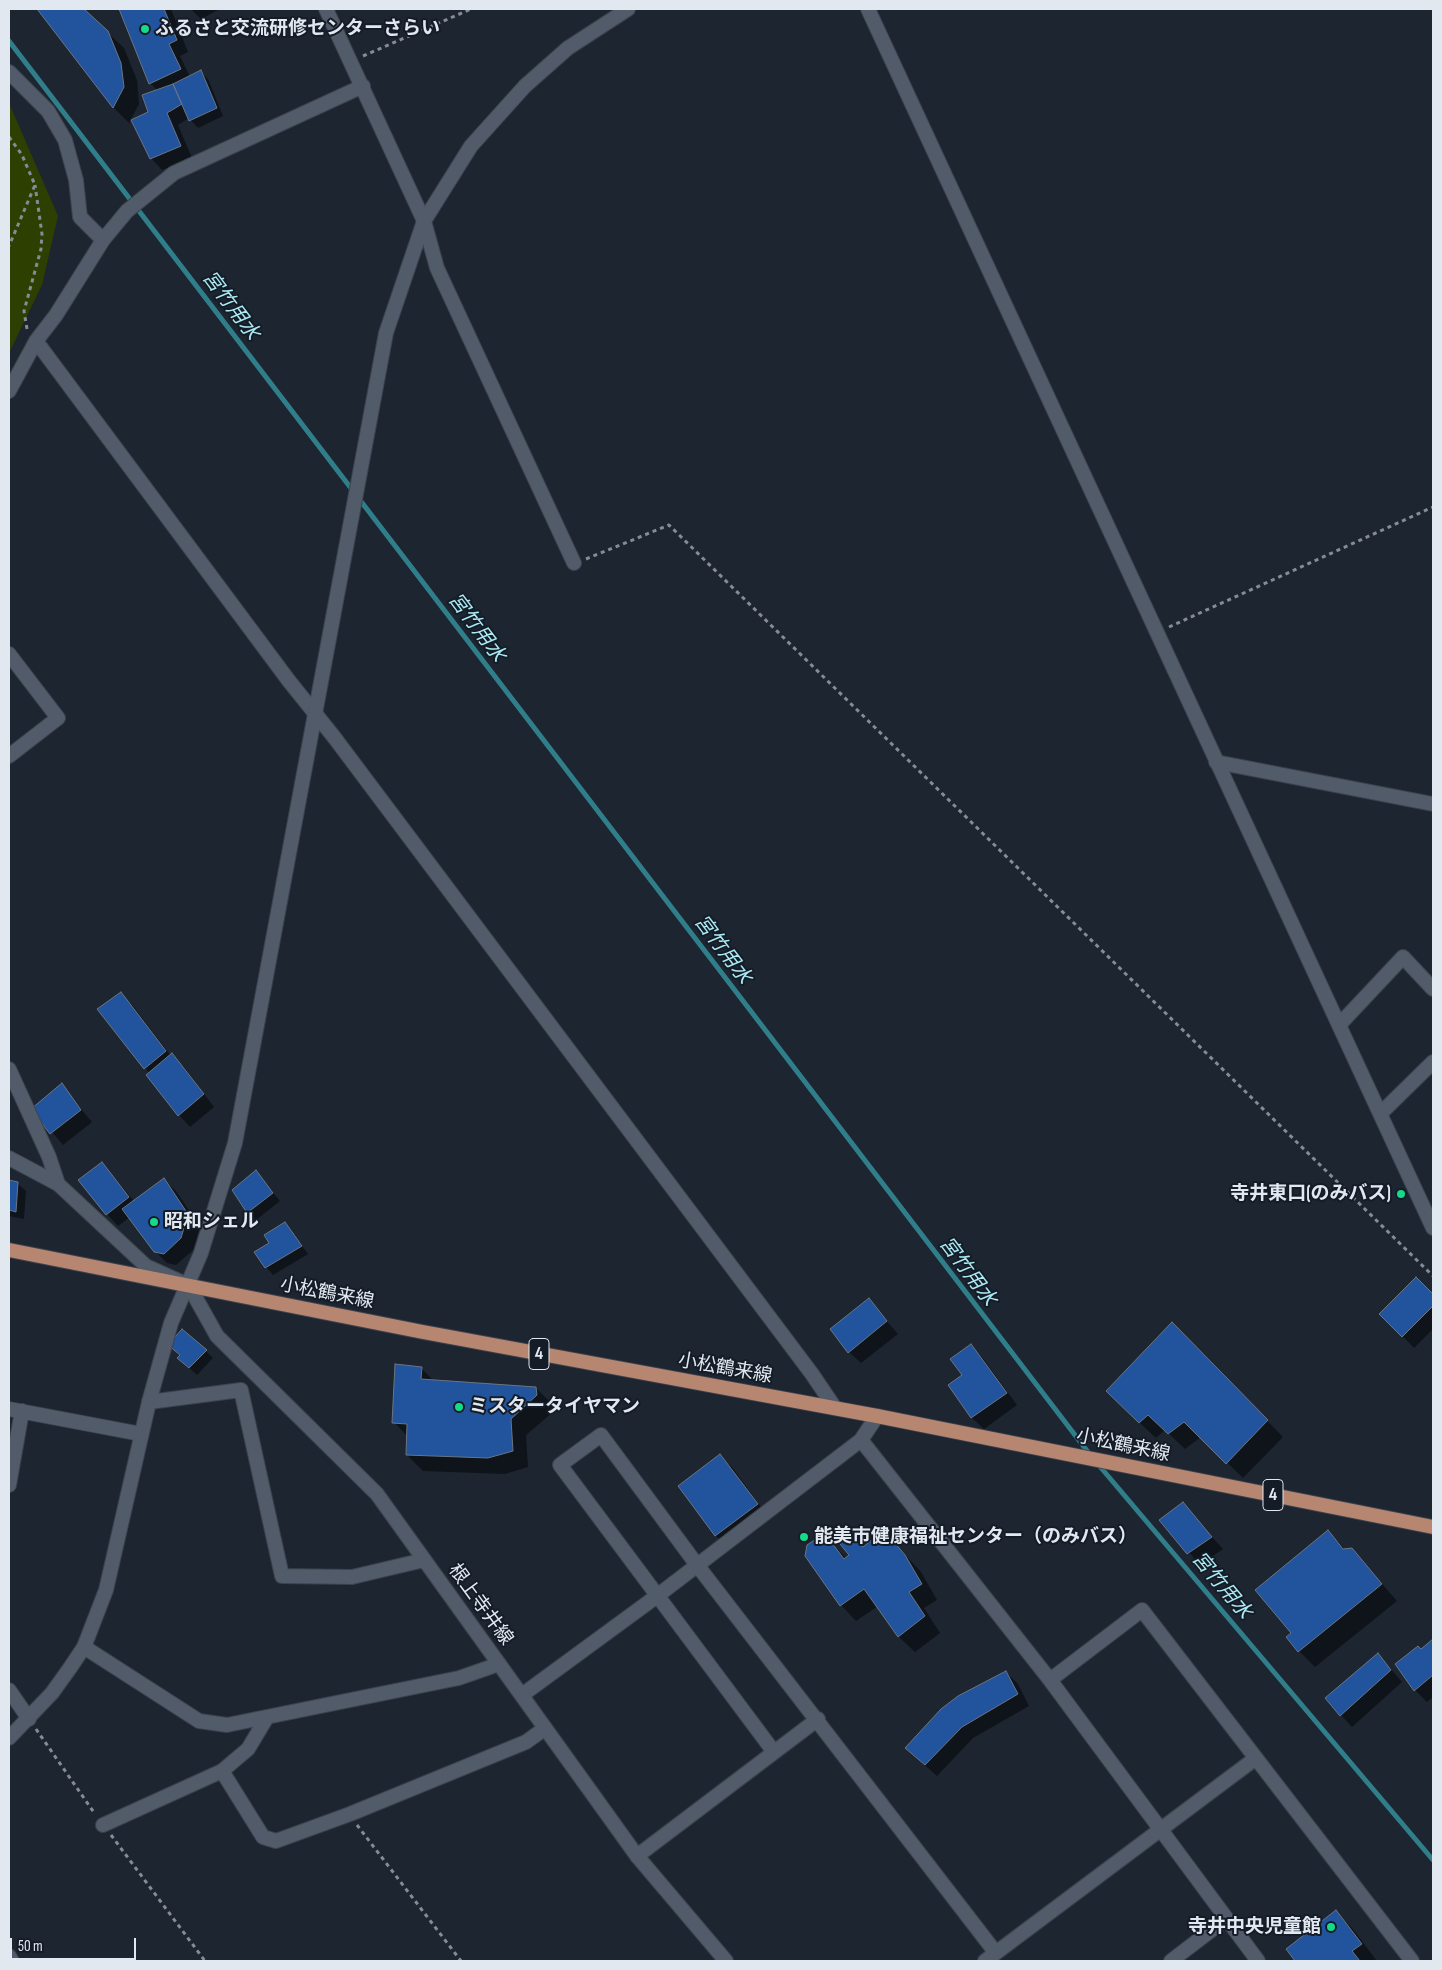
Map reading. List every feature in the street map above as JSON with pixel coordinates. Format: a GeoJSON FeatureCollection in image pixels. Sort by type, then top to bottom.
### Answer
{"type":"FeatureCollection","features":[{"type":"Feature","properties":{"kind":"main road","name":"小松鶴来線"},"geometry":{"type":"LineString","coordinates":[[9,1250],[423,1332],[877,1416],[988,1440],[1069,1454],[1433,1527]]}},
{"type":"Feature","properties":{"kind":"street"},"geometry":{"type":"LineString","coordinates":[[326,9],[424,221],[437,268],[574,563]]}},
{"type":"Feature","properties":{"kind":"street"},"geometry":{"type":"LineString","coordinates":[[9,1738],[29,1719],[52,1692],[84,1647],[106,1590],[129,1496],[141,1434],[171,1323],[202,1253],[235,1143],[386,333],[424,221],[471,146],[525,86],[568,48],[628,9]]}},
{"type":"Feature","properties":{"kind":"street"},"geometry":{"type":"LineString","coordinates":[[868,9],[1216,762],[1382,1113],[1433,1228]]}},
{"type":"Feature","properties":{"kind":"street"},"geometry":{"type":"LineString","coordinates":[[9,72],[48,112],[64,140],[76,180],[80,217],[103,240]]}},
{"type":"Feature","properties":{"kind":"street"},"geometry":{"type":"LineString","coordinates":[[9,391],[36,341],[56,315],[103,240],[127,211],[174,173],[363,86]]}},
{"type":"Feature","properties":{"kind":"street"},"geometry":{"type":"LineString","coordinates":[[36,341],[812,1374],[835,1408]]}},
{"type":"Feature","properties":{"kind":"street"},"geometry":{"type":"LineString","coordinates":[[9,654],[58,718],[9,756]]}},
{"type":"Feature","properties":{"kind":"street"},"geometry":{"type":"LineString","coordinates":[[1216,762],[1433,804]]}},
{"type":"Feature","properties":{"kind":"street"},"geometry":{"type":"LineString","coordinates":[[1340,1024],[1403,957],[1433,989]]}},
{"type":"Feature","properties":{"kind":"street"},"geometry":{"type":"LineString","coordinates":[[1382,1113],[1433,1062]]}},
{"type":"Feature","properties":{"kind":"street"},"geometry":{"type":"LineString","coordinates":[[9,1069],[49,1157],[58,1184]]}},
{"type":"Feature","properties":{"kind":"street"},"geometry":{"type":"LineString","coordinates":[[9,1158],[58,1184],[146,1266],[189,1286]]}},
{"type":"Feature","properties":{"kind":"street","name":"根上寺井線"},"geometry":{"type":"LineString","coordinates":[[189,1286],[217,1336],[377,1494],[637,1856],[726,1961]]}},
{"type":"Feature","properties":{"kind":"street"},"geometry":{"type":"LineString","coordinates":[[149,1402],[241,1390],[282,1576],[352,1576],[424,1560]]}},
{"type":"Feature","properties":{"kind":"street"},"geometry":{"type":"LineString","coordinates":[[9,1485],[16,1410],[141,1434]]}},
{"type":"Feature","properties":{"kind":"street"},"geometry":{"type":"LineString","coordinates":[[522,1694],[657,1596],[861,1440],[877,1416]]}},
{"type":"Feature","properties":{"kind":"street"},"geometry":{"type":"LineString","coordinates":[[774,1752],[560,1465],[601,1435],[697,1564],[818,1719],[990,1957],[1256,1758]]}},
{"type":"Feature","properties":{"kind":"street"},"geometry":{"type":"LineString","coordinates":[[861,1440],[1050,1680],[1162,1828],[1258,1961]]}},
{"type":"Feature","properties":{"kind":"street"},"geometry":{"type":"LineString","coordinates":[[1050,1680],[1142,1610],[1412,1961]]}},
{"type":"Feature","properties":{"kind":"street"},"geometry":{"type":"LineString","coordinates":[[84,1647],[200,1721],[228,1725],[266,1719],[459,1678],[499,1664]]}},
{"type":"Feature","properties":{"kind":"street"},"geometry":{"type":"LineString","coordinates":[[9,1690],[29,1719]]}},
{"type":"Feature","properties":{"kind":"street"},"geometry":{"type":"LineString","coordinates":[[103,1825],[222,1772],[248,1749],[266,1719]]}},
{"type":"Feature","properties":{"kind":"street"},"geometry":{"type":"LineString","coordinates":[[637,1856],[818,1719]]}},
{"type":"Feature","properties":{"kind":"street"},"geometry":{"type":"LineString","coordinates":[[222,1772],[263,1837],[276,1841],[350,1814],[526,1742],[544,1729]]}},
{"type":"Feature","properties":{"kind":"street"},"geometry":{"type":"LineString","coordinates":[[1171,1961],[1226,1919]]}},
{"type":"Feature","properties":{"kind":"street"},"geometry":{"type":"LineString","coordinates":[[9,1956],[12,1961]]}},
{"type":"Feature","properties":{"kind":"path"},"geometry":{"type":"LineString","coordinates":[[351,62],[471,9]]}},
{"type":"Feature","properties":{"kind":"path"},"geometry":{"type":"LineString","coordinates":[[9,137],[22,155],[35,186],[42,234],[41,250],[24,311],[26,328],[36,341]]}},
{"type":"Feature","properties":{"kind":"path"},"geometry":{"type":"LineString","coordinates":[[9,246],[35,186]]}},
{"type":"Feature","properties":{"kind":"path"},"geometry":{"type":"LineString","coordinates":[[1157,632],[1433,507]]}},
{"type":"Feature","properties":{"kind":"path"},"geometry":{"type":"LineString","coordinates":[[574,563],[669,525],[1433,1276]]}},
{"type":"Feature","properties":{"kind":"path"},"geometry":{"type":"LineString","coordinates":[[29,1719],[103,1825],[204,1961]]}},
{"type":"Feature","properties":{"kind":"path"},"geometry":{"type":"LineString","coordinates":[[350,1814],[461,1961]]}},
{"type":"Feature","properties":{"kind":"green space"},"geometry":{"type":"Polygon","coordinates":[[[9,103],[58,216],[42,285],[9,353],[9,103]]]}},
{"type":"Feature","properties":{"kind":"building"},"geometry":{"type":"Polygon","coordinates":[[[37,9],[84,9],[108,31],[121,63],[124,87],[113,108],[37,9]]]}},
{"type":"Feature","properties":{"kind":"building"},"geometry":{"type":"Polygon","coordinates":[[[119,9],[164,9],[177,40],[169,44],[181,69],[149,84],[119,9]]]}},
{"type":"Feature","properties":{"kind":"building"},"geometry":{"type":"Polygon","coordinates":[[[201,70],[217,108],[189,121],[173,84],[201,70]]]}},
{"type":"Feature","properties":{"kind":"building"},"geometry":{"type":"Polygon","coordinates":[[[173,84],[182,104],[167,113],[181,146],[150,159],[131,120],[148,112],[142,95],[173,84]]]}},
{"type":"Feature","properties":{"kind":"building"},"geometry":{"type":"Polygon","coordinates":[[[121,992],[166,1051],[144,1069],[97,1009],[121,992]]]}},
{"type":"Feature","properties":{"kind":"building"},"geometry":{"type":"Polygon","coordinates":[[[172,1053],[204,1094],[178,1116],[146,1075],[172,1053]]]}},
{"type":"Feature","properties":{"kind":"building"},"geometry":{"type":"Polygon","coordinates":[[[62,1083],[81,1110],[50,1134],[31,1109],[62,1083]]]}},
{"type":"Feature","properties":{"kind":"building"},"geometry":{"type":"Polygon","coordinates":[[[102,1162],[129,1197],[106,1215],[78,1180],[102,1162]]]}},
{"type":"Feature","properties":{"kind":"building"},"geometry":{"type":"Polygon","coordinates":[[[256,1170],[273,1193],[247,1213],[232,1190],[256,1170]]]}},
{"type":"Feature","properties":{"kind":"building"},"geometry":{"type":"Polygon","coordinates":[[[164,1178],[188,1214],[181,1238],[164,1254],[154,1252],[122,1209],[164,1178]]]}},
{"type":"Feature","properties":{"kind":"building"},"geometry":{"type":"Polygon","coordinates":[[[9,1180],[18,1182],[16,1212],[9,1210],[9,1180]]]}},
{"type":"Feature","properties":{"kind":"building"},"geometry":{"type":"Polygon","coordinates":[[[285,1222],[302,1246],[265,1268],[254,1252],[269,1243],[264,1235],[285,1222]]]}},
{"type":"Feature","properties":{"kind":"building"},"geometry":{"type":"Polygon","coordinates":[[[1416,1277],[1433,1294],[1433,1306],[1402,1337],[1379,1314],[1416,1277]]]}},
{"type":"Feature","properties":{"kind":"building"},"geometry":{"type":"Polygon","coordinates":[[[869,1298],[887,1321],[848,1353],[830,1329],[869,1298]]]}},
{"type":"Feature","properties":{"kind":"building"},"geometry":{"type":"Polygon","coordinates":[[[1172,1322],[1268,1420],[1226,1464],[1184,1422],[1168,1434],[1148,1415],[1139,1423],[1106,1391],[1172,1322]]]}},
{"type":"Feature","properties":{"kind":"building"},"geometry":{"type":"Polygon","coordinates":[[[182,1329],[207,1350],[189,1368],[177,1358],[180,1355],[168,1345],[182,1329]]]}},
{"type":"Feature","properties":{"kind":"building"},"geometry":{"type":"Polygon","coordinates":[[[971,1344],[1007,1393],[971,1418],[948,1385],[962,1375],[950,1359],[971,1344]]]}},
{"type":"Feature","properties":{"kind":"building","name":"ミスタータイヤマン"},"geometry":{"type":"Polygon","coordinates":[[[395,1364],[422,1367],[421,1379],[536,1387],[537,1395],[511,1419],[513,1451],[488,1458],[406,1455],[407,1424],[392,1423],[395,1364]]]}},
{"type":"Feature","properties":{"kind":"building"},"geometry":{"type":"Polygon","coordinates":[[[720,1454],[758,1504],[715,1536],[678,1486],[720,1454]]]}},
{"type":"Feature","properties":{"kind":"building"},"geometry":{"type":"Polygon","coordinates":[[[1183,1502],[1212,1537],[1187,1554],[1159,1520],[1183,1502]]]}},
{"type":"Feature","properties":{"kind":"building"},"geometry":{"type":"Polygon","coordinates":[[[848,1526],[863,1547],[884,1530],[905,1555],[922,1584],[909,1592],[925,1616],[898,1637],[864,1589],[840,1606],[805,1556],[807,1545],[819,1537],[829,1539],[844,1559],[849,1555],[835,1538],[838,1530],[848,1526]]]}},
{"type":"Feature","properties":{"kind":"building"},"geometry":{"type":"Polygon","coordinates":[[[1328,1530],[1343,1549],[1352,1548],[1382,1584],[1298,1652],[1286,1637],[1291,1633],[1255,1590],[1328,1530]]]}},
{"type":"Feature","properties":{"kind":"building"},"geometry":{"type":"Polygon","coordinates":[[[1433,1639],[1433,1675],[1414,1691],[1395,1664],[1418,1646],[1421,1649],[1433,1639]]]}},
{"type":"Feature","properties":{"kind":"building"},"geometry":{"type":"Polygon","coordinates":[[[1378,1653],[1391,1670],[1340,1716],[1325,1698],[1378,1653]]]}},
{"type":"Feature","properties":{"kind":"building"},"geometry":{"type":"Polygon","coordinates":[[[1006,1671],[1018,1694],[962,1727],[925,1765],[905,1748],[941,1709],[958,1696],[1006,1671]]]}},
{"type":"Feature","properties":{"kind":"building","name":"寺井中央児童館"},"geometry":{"type":"Polygon","coordinates":[[[1336,1910],[1362,1944],[1352,1951],[1360,1961],[1295,1961],[1286,1949],[1336,1910]]]}},
{"type":"Feature","properties":{"kind":"waterway","name":"宮竹用水"},"geometry":{"type":"LineString","coordinates":[[9,41],[1091,1456]]}},
{"type":"Feature","properties":{"kind":"waterway","name":"宮竹用水"},"geometry":{"type":"LineString","coordinates":[[1097,1463],[1433,1860]]}},
{"type":"Feature","properties":{"kind":"place","name":"ふるさと交流研修センターさらい"},"geometry":{"type":"Point","coordinates":[145,29]}},
{"type":"Feature","properties":{"kind":"place","name":"寺井東口(のみバス)"},"geometry":{"type":"Point","coordinates":[1401,1194]}},
{"type":"Feature","properties":{"kind":"place","name":"昭和シェル"},"geometry":{"type":"Point","coordinates":[154,1222]}},
{"type":"Feature","properties":{"kind":"place","name":"ミスタータイヤマン"},"geometry":{"type":"Point","coordinates":[459,1407]}},
{"type":"Feature","properties":{"kind":"place","name":"能美市健康福祉センター（のみバス）"},"geometry":{"type":"Point","coordinates":[804,1537]}},
{"type":"Feature","properties":{"kind":"place","name":"寺井中央児童館"},"geometry":{"type":"Point","coordinates":[1331,1927]}}]}
